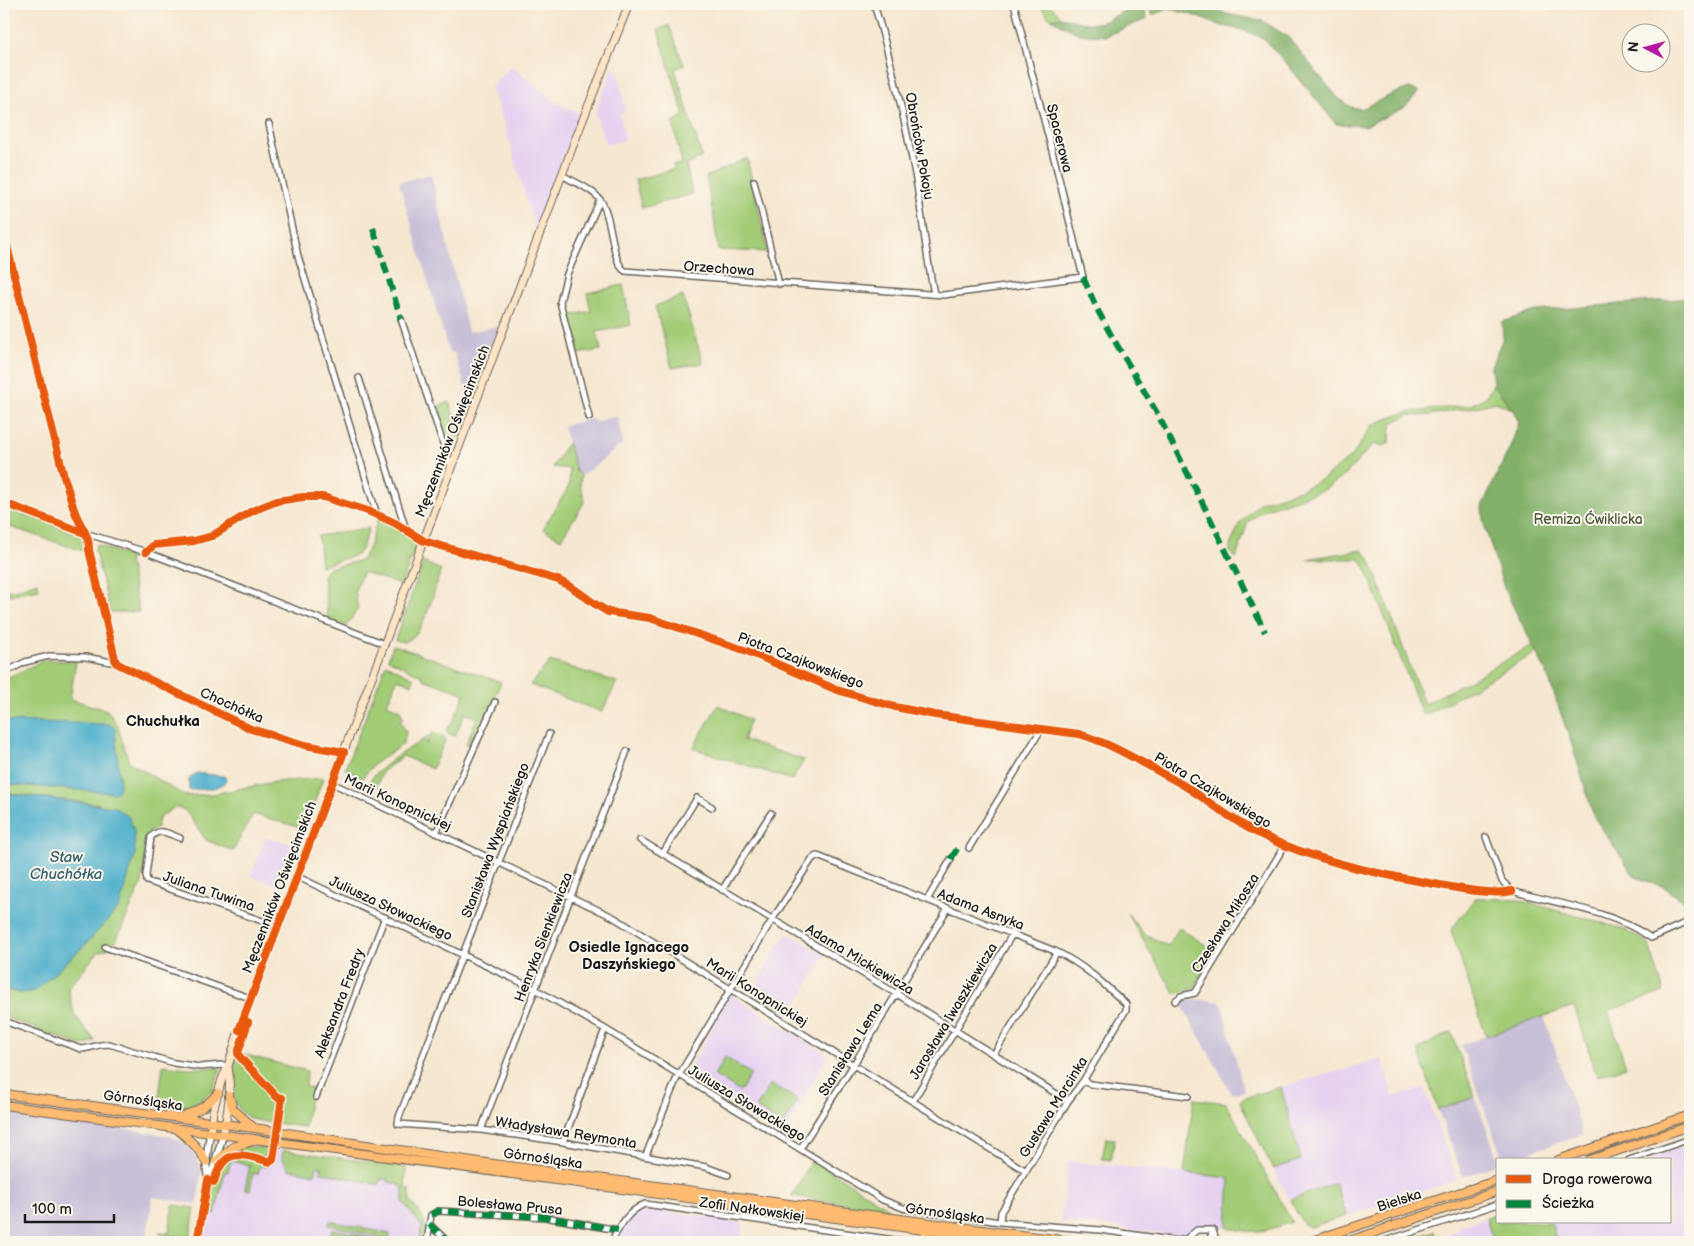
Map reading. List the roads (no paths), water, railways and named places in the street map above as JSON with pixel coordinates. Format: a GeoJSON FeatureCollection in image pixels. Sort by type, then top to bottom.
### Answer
{"type":"FeatureCollection","features":[{"type":"Feature","properties":{"kind":"main road","name":"Męczenników Oświęcimskich"},"geometry":{"type":"LineString","coordinates":[[210,1133],[222,1079],[250,998],[562,175],[629,4]]}},
{"type":"Feature","properties":{"kind":"main road","name":"Męczenników Oświęcimskich"},"geometry":{"type":"LineString","coordinates":[[223,1135],[230,1096],[228,1066]]}},
{"type":"Feature","properties":{"kind":"main road","name":"Górnośląska"},"geometry":{"type":"LineString","coordinates":[[4,1094],[254,1128],[479,1162],[1004,1234],[1080,1242]]}},
{"type":"Feature","properties":{"kind":"main road"},"geometry":{"type":"LineString","coordinates":[[178,1118],[200,1110],[218,1094]]}},
{"type":"Feature","properties":{"kind":"main road"},"geometry":{"type":"LineString","coordinates":[[230,1096],[234,1109],[254,1128]]}},
{"type":"Feature","properties":{"kind":"main road","name":"Górnośląska"},"geometry":{"type":"LineString","coordinates":[[4,1105],[1012,1242]]}},
{"type":"Feature","properties":{"kind":"main road"},"geometry":{"type":"LineString","coordinates":[[1564,1158],[1690,1115]]}},
{"type":"Feature","properties":{"kind":"main road"},"geometry":{"type":"LineString","coordinates":[[1596,1158],[1690,1126]]}},
{"type":"Feature","properties":{"kind":"main road"},"geometry":{"type":"LineString","coordinates":[[176,1128],[202,1153],[206,1162]]}},
{"type":"Feature","properties":{"kind":"main road"},"geometry":{"type":"LineString","coordinates":[[216,1161],[233,1146],[258,1140]]}},
{"type":"Feature","properties":{"kind":"main road","name":"Bielska"},"geometry":{"type":"LineString","coordinates":[[1308,1242],[1496,1181]]}},
{"type":"Feature","properties":{"kind":"main road","name":"Bielska"},"geometry":{"type":"LineString","coordinates":[[1346,1242],[1496,1192]]}},
{"type":"Feature","properties":{"kind":"street","name":"Obrońców Pokoju"},"geometry":{"type":"LineString","coordinates":[[874,4],[900,95],[934,294]]}},
{"type":"Feature","properties":{"kind":"street","name":"Spacerowa"},"geometry":{"type":"LineString","coordinates":[[1014,4],[1083,277]]}},
{"type":"Feature","properties":{"kind":"street"},"geometry":{"type":"LineString","coordinates":[[269,124],[298,256],[377,515]]}},
{"type":"Feature","properties":{"kind":"street"},"geometry":{"type":"LineString","coordinates":[[562,175],[589,190],[600,200],[568,274],[560,302],[589,417]]}},
{"type":"Feature","properties":{"kind":"street"},"geometry":{"type":"LineString","coordinates":[[754,181],[779,284]]}},
{"type":"Feature","properties":{"kind":"street","name":"Orzechowa"},"geometry":{"type":"LineString","coordinates":[[600,200],[608,216],[619,266],[625,271],[943,295],[1083,277]]}},
{"type":"Feature","properties":{"kind":"street"},"geometry":{"type":"LineString","coordinates":[[401,319],[451,467]]}},
{"type":"Feature","properties":{"kind":"street"},"geometry":{"type":"LineString","coordinates":[[359,378],[406,530]]}},
{"type":"Feature","properties":{"kind":"street","name":"Piotra Czajkowskiego"},"geometry":{"type":"LineString","coordinates":[[146,552],[154,545],[194,541],[212,536],[252,511],[277,501],[303,497],[323,497],[377,515],[424,541],[558,580],[608,612],[650,618],[729,645],[838,690],[895,707],[935,715],[1042,728],[1079,734],[1101,741],[1193,791],[1223,813],[1249,828],[1285,846],[1334,861],[1407,879],[1474,890],[1506,893],[1512,891],[1598,914],[1641,930],[1651,938],[1690,921]]}},
{"type":"Feature","properties":{"kind":"street"},"geometry":{"type":"LineString","coordinates":[[86,533],[146,552],[385,644]]}},
{"type":"Feature","properties":{"kind":"street","name":"Chochółka"},"geometry":{"type":"LineString","coordinates":[[4,673],[25,662],[49,656],[86,657],[116,662],[251,729],[305,745],[344,752]]}},
{"type":"Feature","properties":{"kind":"street"},"geometry":{"type":"LineString","coordinates":[[436,834],[495,702]]}},
{"type":"Feature","properties":{"kind":"street"},"geometry":{"type":"LineString","coordinates":[[969,848],[1042,728]]}},
{"type":"Feature","properties":{"kind":"street","name":"Stanisława Wyspiańskiego"},"geometry":{"type":"LineString","coordinates":[[398,1124],[549,734]]}},
{"type":"Feature","properties":{"kind":"street","name":"Henryka Sienkiewicza"},"geometry":{"type":"LineString","coordinates":[[481,1130],[627,752]]}},
{"type":"Feature","properties":{"kind":"street","name":"Marii Konopnickiej"},"geometry":{"type":"LineString","coordinates":[[332,783],[613,917],[1026,1171]]}},
{"type":"Feature","properties":{"kind":"street"},"geometry":{"type":"LineString","coordinates":[[663,853],[697,798],[712,807]]}},
{"type":"Feature","properties":{"kind":"street"},"geometry":{"type":"LineString","coordinates":[[722,890],[771,813]]}},
{"type":"Feature","properties":{"kind":"street","name":"Juliana Tuwima"},"geometry":{"type":"LineString","coordinates":[[180,838],[159,831],[151,837],[146,875],[147,881],[277,926]]}},
{"type":"Feature","properties":{"kind":"street"},"geometry":{"type":"LineString","coordinates":[[1486,837],[1502,881],[1512,891]]}},
{"type":"Feature","properties":{"kind":"street","name":"Adama Mickiewicza"},"geometry":{"type":"LineString","coordinates":[[640,840],[897,994],[1068,1101]]}},
{"type":"Feature","properties":{"kind":"street","name":"Czesława Miłosza"},"geometry":{"type":"LineString","coordinates":[[1175,1000],[1181,996],[1195,993],[1285,846]]}},
{"type":"Feature","properties":{"kind":"street","name":"Adama Asnyka"},"geometry":{"type":"LineString","coordinates":[[772,920],[812,859],[816,856],[1057,952],[1087,970],[1126,1004]]}},
{"type":"Feature","properties":{"kind":"street"},"geometry":{"type":"LineString","coordinates":[[927,900],[952,859]]}},
{"type":"Feature","properties":{"kind":"street","name":"Juliusza Słowackiego"},"geometry":{"type":"LineString","coordinates":[[296,876],[535,989],[605,1029],[883,1200],[903,1208],[1000,1222],[1100,1230],[1178,1240],[1186,1239],[1197,1230],[1213,1230]]}},
{"type":"Feature","properties":{"kind":"street","name":"Stanisława Lema"},"geometry":{"type":"LineString","coordinates":[[800,1149],[897,994],[948,908]]}},
{"type":"Feature","properties":{"kind":"street","name":"Aleksandra Fredry"},"geometry":{"type":"LineString","coordinates":[[316,1097],[385,917]]}},
{"type":"Feature","properties":{"kind":"street"},"geometry":{"type":"LineString","coordinates":[[646,1156],[679,1075],[772,920]]}},
{"type":"Feature","properties":{"kind":"street","name":"Jarosława Iwaszkiewicza"},"geometry":{"type":"LineString","coordinates":[[913,1101],[1013,933]]}},
{"type":"Feature","properties":{"kind":"street"},"geometry":{"type":"LineString","coordinates":[[105,947],[250,998]]}},
{"type":"Feature","properties":{"kind":"street"},"geometry":{"type":"LineString","coordinates":[[994,1054],[1057,952]]}},
{"type":"Feature","properties":{"kind":"street","name":"Gustawa Morcinka"},"geometry":{"type":"LineString","coordinates":[[1000,1222],[1001,1212],[1068,1101],[1083,1082],[1126,1010],[1126,1004]]}},
{"type":"Feature","properties":{"kind":"street"},"geometry":{"type":"LineString","coordinates":[[4,1021],[81,1049],[109,1044],[174,1062],[200,1067],[228,1066]]}},
{"type":"Feature","properties":{"kind":"street"},"geometry":{"type":"LineString","coordinates":[[563,1142],[605,1029]]}},
{"type":"Feature","properties":{"kind":"street"},"geometry":{"type":"LineString","coordinates":[[1083,1082],[1188,1096]]}},
{"type":"Feature","properties":{"kind":"street","name":"Władysława Reymonta"},"geometry":{"type":"LineString","coordinates":[[398,1124],[481,1130],[563,1142],[706,1167],[728,1175]]}},
{"type":"Feature","properties":{"kind":"street","name":"Męczenników Oświęcimskich"},"geometry":{"type":"LineString","coordinates":[[208,1180],[206,1162],[210,1133]]}},
{"type":"Feature","properties":{"kind":"street","name":"Męczenników Oświęcimskich"},"geometry":{"type":"LineString","coordinates":[[197,1242],[208,1180],[216,1161],[223,1135]]}},
{"type":"Feature","properties":{"kind":"street"},"geometry":{"type":"LineString","coordinates":[[1635,1158],[1690,1139]]}},
{"type":"Feature","properties":{"kind":"street","name":"Zofii Nałkowskiej"},"geometry":{"type":"LineString","coordinates":[[611,1242],[633,1210],[645,1204],[908,1242]]}},
{"type":"Feature","properties":{"kind":"street"},"geometry":{"type":"LineString","coordinates":[[1382,1242],[1496,1205]]}},
{"type":"Feature","properties":{"kind":"street","name":"Bolesława Prusa"},"geometry":{"type":"LineString","coordinates":[[429,1224],[431,1214],[438,1211],[545,1217],[618,1230]]}},
{"type":"Feature","properties":{"kind":"street"},"geometry":{"type":"LineString","coordinates":[[427,1242],[429,1224]]}},
{"type":"Feature","properties":{"kind":"street"},"geometry":{"type":"LineString","coordinates":[[429,1224],[448,1242]]}},
{"type":"Feature","properties":{"kind":"street"},"geometry":{"type":"LineString","coordinates":[[923,1242],[925,1230]]}},
{"type":"Feature","properties":{"kind":"street"},"geometry":{"type":"LineString","coordinates":[[1209,1242],[1213,1230]]}},
{"type":"Feature","properties":{"kind":"street"},"geometry":{"type":"LineString","coordinates":[[1213,1230],[1217,1242]]}},
{"type":"Feature","properties":{"kind":"water"},"geometry":{"type":"Polygon","coordinates":[[[4,721],[109,724],[115,728],[120,786],[118,791],[115,793],[4,784],[4,721]]]}},
{"type":"Feature","properties":{"kind":"water"},"geometry":{"type":"Polygon","coordinates":[[[196,773],[224,776],[226,779],[224,783],[216,787],[189,790],[189,779],[196,773]]]}},
{"type":"Feature","properties":{"kind":"water","name":"Staw Chuchółka"},"geometry":{"type":"Polygon","coordinates":[[[4,793],[115,807],[129,817],[134,831],[135,854],[119,908],[85,945],[35,991],[20,993],[4,989],[4,793]]]}},
{"type":"Feature","properties":{"kind":"district","name":"Chuchułka"},"geometry":{"type":"Point","coordinates":[163,721]}},
{"type":"Feature","properties":{"kind":"district","name":"Osiedle Ignacego Daszyńskiego"},"geometry":{"type":"Point","coordinates":[629,956]}},
{"type":"Feature","properties":{"kind":"park label","name":"Remiza Ćwiklicka"},"geometry":{"type":"Point","coordinates":[1588,519]}}]}
